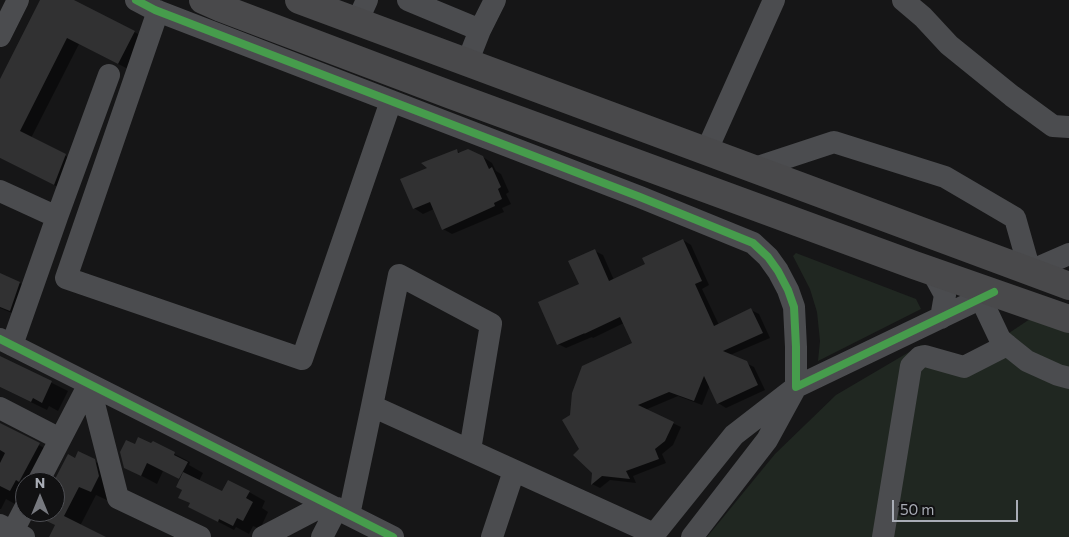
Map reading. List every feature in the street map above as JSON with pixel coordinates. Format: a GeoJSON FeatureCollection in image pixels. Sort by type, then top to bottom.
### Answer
{"type":"FeatureCollection","features":[{"type":"Feature","properties":{"kind":"main road"},"geometry":{"type":"LineString","coordinates":[[203,0],[451,95],[914,265],[988,296],[1069,319]]}},
{"type":"Feature","properties":{"kind":"main road"},"geometry":{"type":"LineString","coordinates":[[299,0],[362,11],[467,63],[1069,286]]}},
{"type":"Feature","properties":{"kind":"street"},"geometry":{"type":"LineString","coordinates":[[0,36],[18,0]]}},
{"type":"Feature","properties":{"kind":"street"},"geometry":{"type":"LineString","coordinates":[[136,0],[158,11],[640,197],[753,243],[778,271],[794,307],[796,387],[766,440],[692,537]]}},
{"type":"Feature","properties":{"kind":"street"},"geometry":{"type":"LineString","coordinates":[[408,0],[480,30]]}},
{"type":"Feature","properties":{"kind":"street"},"geometry":{"type":"LineString","coordinates":[[467,63],[480,30],[495,0]]}},
{"type":"Feature","properties":{"kind":"street"},"geometry":{"type":"LineString","coordinates":[[706,152],[774,0]]}},
{"type":"Feature","properties":{"kind":"street"},"geometry":{"type":"LineString","coordinates":[[911,2],[950,45],[1012,96],[1064,128]]}},
{"type":"Feature","properties":{"kind":"street"},"geometry":{"type":"LineString","coordinates":[[158,11],[66,278],[302,359],[391,101]]}},
{"type":"Feature","properties":{"kind":"street"},"geometry":{"type":"LineString","coordinates":[[109,75],[57,217],[6,342],[393,537]]}},
{"type":"Feature","properties":{"kind":"street"},"geometry":{"type":"LineString","coordinates":[[752,169],[834,142],[945,176],[1015,218],[1030,271],[1069,254]]}},
{"type":"Feature","properties":{"kind":"street"},"geometry":{"type":"LineString","coordinates":[[0,191],[57,217]]}},
{"type":"Feature","properties":{"kind":"street"},"geometry":{"type":"LineString","coordinates":[[914,265],[934,275],[942,288],[945,295],[942,318]]}},
{"type":"Feature","properties":{"kind":"street"},"geometry":{"type":"LineString","coordinates":[[322,537],[337,509],[372,406],[399,275],[491,324],[470,450]]}},
{"type":"Feature","properties":{"kind":"street"},"geometry":{"type":"LineString","coordinates":[[372,406],[653,536],[734,435],[796,387],[988,296],[1000,339],[1027,361],[1069,378]]}},
{"type":"Feature","properties":{"kind":"street"},"geometry":{"type":"LineString","coordinates":[[884,537],[911,366],[925,356],[964,367],[1007,345]]}},
{"type":"Feature","properties":{"kind":"street"},"geometry":{"type":"LineString","coordinates":[[43,472],[89,384]]}},
{"type":"Feature","properties":{"kind":"street"},"geometry":{"type":"LineString","coordinates":[[89,384],[118,498],[200,537]]}},
{"type":"Feature","properties":{"kind":"street"},"geometry":{"type":"LineString","coordinates":[[0,408],[60,439]]}},
{"type":"Feature","properties":{"kind":"street"},"geometry":{"type":"LineString","coordinates":[[492,537],[514,471]]}},
{"type":"Feature","properties":{"kind":"street"},"geometry":{"type":"LineString","coordinates":[[262,537],[337,509]]}},
{"type":"Feature","properties":{"kind":"shaded area"},"geometry":{"type":"Polygon","coordinates":[[[796,253],[916,299],[921,309],[818,361],[820,341],[817,312],[810,289],[793,256],[796,253]]]}},
{"type":"Feature","properties":{"kind":"shaded area"},"geometry":{"type":"Polygon","coordinates":[[[1030,319],[1069,325],[1069,537],[707,537],[775,454],[836,395],[921,345],[964,358],[1000,339],[1030,319]]]}},
{"type":"Feature","properties":{"kind":"building"},"geometry":{"type":"Polygon","coordinates":[[[40,0],[74,0],[135,31],[118,64],[67,38],[20,131],[66,154],[54,185],[0,158],[0,79],[40,0]]]}},
{"type":"Feature","properties":{"kind":"building"},"geometry":{"type":"Polygon","coordinates":[[[457,149],[458,153],[468,149],[483,156],[489,169],[492,167],[501,187],[498,189],[502,199],[494,203],[495,206],[442,230],[430,202],[413,209],[400,179],[427,168],[421,163],[457,149]]]}},
{"type":"Feature","properties":{"kind":"building"},"geometry":{"type":"Polygon","coordinates":[[[683,239],[702,281],[695,284],[714,326],[751,308],[763,333],[723,351],[747,361],[758,385],[717,404],[704,376],[694,401],[669,392],[638,405],[674,422],[665,441],[655,449],[659,459],[626,471],[630,479],[602,476],[591,485],[592,473],[573,455],[579,449],[562,420],[570,415],[572,393],[582,366],[632,343],[620,317],[557,345],[538,302],[579,284],[568,261],[595,249],[609,281],[645,264],[642,258],[683,239]]]}},
{"type":"Feature","properties":{"kind":"building"},"geometry":{"type":"Polygon","coordinates":[[[0,273],[20,282],[10,311],[0,307],[0,273]]]}},
{"type":"Feature","properties":{"kind":"building"},"geometry":{"type":"Polygon","coordinates":[[[0,356],[52,381],[42,403],[33,398],[31,402],[0,387],[0,356]]]}},
{"type":"Feature","properties":{"kind":"building"},"geometry":{"type":"Polygon","coordinates":[[[0,423],[40,443],[24,472],[15,472],[15,482],[10,491],[0,486],[0,463],[5,453],[0,450],[0,423]]]}},
{"type":"Feature","properties":{"kind":"building"},"geometry":{"type":"Polygon","coordinates":[[[138,437],[151,443],[153,441],[175,452],[174,455],[188,462],[179,479],[147,463],[141,476],[124,468],[120,452],[126,440],[135,444],[138,437]]]}},
{"type":"Feature","properties":{"kind":"building"},"geometry":{"type":"Polygon","coordinates":[[[78,451],[95,459],[99,476],[91,492],[79,487],[65,514],[65,472],[59,472],[68,454],[75,458],[78,451]]]}},
{"type":"Feature","properties":{"kind":"building"},"geometry":{"type":"Polygon","coordinates":[[[183,472],[222,491],[228,480],[250,491],[246,498],[253,502],[243,521],[237,518],[233,526],[219,519],[218,522],[188,507],[190,503],[178,498],[182,490],[176,487],[183,472]]]}},
{"type":"Feature","properties":{"kind":"building"},"geometry":{"type":"Polygon","coordinates":[[[65,516],[106,537],[49,537],[55,525],[49,522],[65,522],[65,516]]]}},
{"type":"Feature","properties":{"kind":"cycle path"},"geometry":{"type":"LineString","coordinates":[[136,0],[155,10],[640,197],[753,243],[768,257],[778,271],[794,307],[796,387],[994,292]]}},
{"type":"Feature","properties":{"kind":"cycle path"},"geometry":{"type":"LineString","coordinates":[[0,339],[393,537]]}}]}
